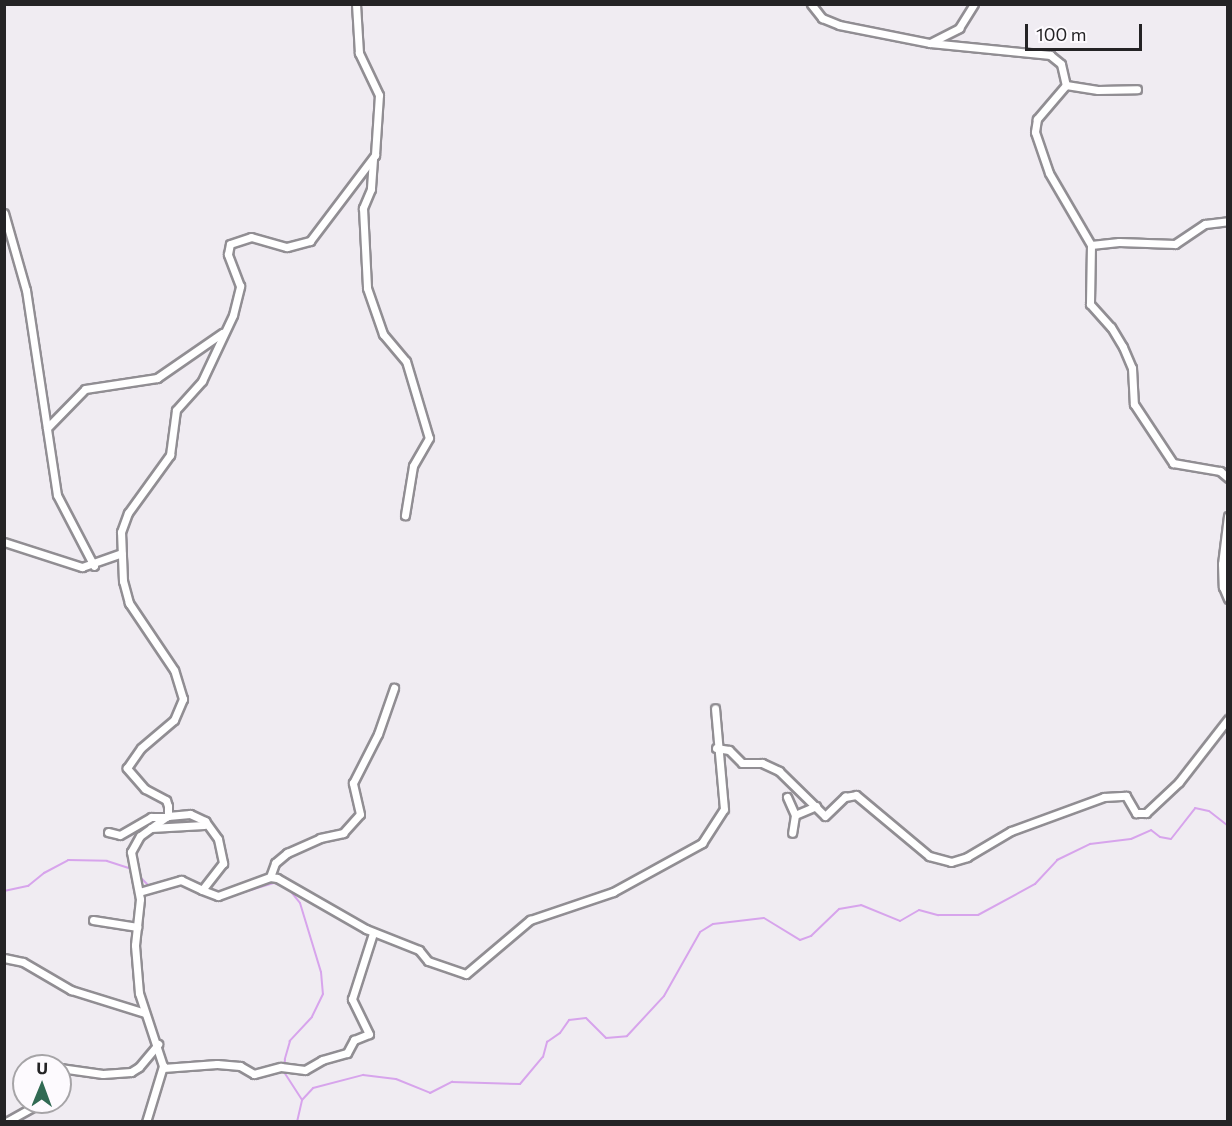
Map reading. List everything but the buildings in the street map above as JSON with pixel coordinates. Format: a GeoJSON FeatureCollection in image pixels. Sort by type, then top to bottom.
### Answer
{"type":"FeatureCollection","features":[{"type":"Feature","properties":{"kind":"street"},"geometry":{"type":"LineString","coordinates":[[356,4],[359,53],[379,95],[371,189],[363,208],[367,288],[383,334],[406,361],[429,438],[413,466],[405,514]]}},
{"type":"Feature","properties":{"kind":"street"},"geometry":{"type":"LineString","coordinates":[[811,4],[822,18],[838,25],[930,43],[1050,55],[1060,64],[1066,85]]}},
{"type":"Feature","properties":{"kind":"street"},"geometry":{"type":"LineString","coordinates":[[930,43],[959,28],[974,4]]}},
{"type":"Feature","properties":{"kind":"street"},"geometry":{"type":"LineString","coordinates":[[1066,85],[1098,90],[1137,89]]}},
{"type":"Feature","properties":{"kind":"street"},"geometry":{"type":"LineString","coordinates":[[1066,85],[1036,119],[1035,132],[1049,172],[1092,245],[1090,304],[1111,327],[1132,368],[1134,404],[1173,464],[1220,471],[1227,478]]}},
{"type":"Feature","properties":{"kind":"street"},"geometry":{"type":"LineString","coordinates":[[167,817],[168,802],[145,789],[128,771],[128,765],[174,720],[183,699],[174,670],[129,603],[122,554],[123,522],[170,455],[176,410],[202,381],[222,333],[233,315],[239,292],[228,254],[230,244],[251,237],[287,247],[304,244],[320,232],[373,159]]}},
{"type":"Feature","properties":{"kind":"street"},"geometry":{"type":"LineString","coordinates":[[4,213],[26,290],[61,507],[94,566]]}},
{"type":"Feature","properties":{"kind":"street"},"geometry":{"type":"LineString","coordinates":[[1092,245],[1119,242],[1175,244],[1205,224],[1227,221]]}},
{"type":"Feature","properties":{"kind":"street"},"geometry":{"type":"LineString","coordinates":[[47,428],[85,388],[157,378],[222,333]]}},
{"type":"Feature","properties":{"kind":"street"},"geometry":{"type":"LineString","coordinates":[[1227,516],[1222,564],[1222,587],[1227,599]]}},
{"type":"Feature","properties":{"kind":"street"},"geometry":{"type":"LineString","coordinates":[[4,542],[71,564],[94,566],[122,554]]}},
{"type":"Feature","properties":{"kind":"street"},"geometry":{"type":"LineString","coordinates":[[139,892],[181,880],[202,890],[225,895],[270,877],[275,863],[287,853],[320,838],[343,833],[360,814],[353,783],[378,734],[394,688]]}},
{"type":"Feature","properties":{"kind":"street"},"geometry":{"type":"LineString","coordinates":[[270,877],[373,933],[416,948],[428,961],[468,973],[530,920],[613,892],[698,847],[724,809],[715,708]]}},
{"type":"Feature","properties":{"kind":"street"},"geometry":{"type":"LineString","coordinates":[[717,748],[729,750],[742,763],[762,763],[776,770],[828,816],[845,797],[856,795],[929,856],[951,862],[967,858],[1011,831],[1104,797],[1126,796],[1136,813],[1146,813],[1179,782],[1227,719]]}},
{"type":"Feature","properties":{"kind":"street"},"geometry":{"type":"LineString","coordinates":[[787,797],[795,815],[792,833]]}},
{"type":"Feature","properties":{"kind":"street"},"geometry":{"type":"LineString","coordinates":[[795,815],[816,806]]}},
{"type":"Feature","properties":{"kind":"street"},"geometry":{"type":"LineString","coordinates":[[108,832],[120,835],[151,817],[190,814],[205,821],[204,825],[218,839],[223,863],[202,890]]}},
{"type":"Feature","properties":{"kind":"street"},"geometry":{"type":"LineString","coordinates":[[146,1122],[163,1068],[158,1044],[145,1013],[135,955],[139,892],[131,852],[140,836],[167,817]]}},
{"type":"Feature","properties":{"kind":"street"},"geometry":{"type":"LineString","coordinates":[[150,828],[204,825]]}},
{"type":"Feature","properties":{"kind":"street"},"geometry":{"type":"LineString","coordinates":[[93,920],[137,927]]}},
{"type":"Feature","properties":{"kind":"street"},"geometry":{"type":"LineString","coordinates":[[163,1068],[216,1064],[240,1066],[256,1074],[277,1067],[305,1070],[322,1060],[347,1053],[354,1040],[369,1034],[352,999],[373,933]]}},
{"type":"Feature","properties":{"kind":"street"},"geometry":{"type":"LineString","coordinates":[[4,958],[22,962],[80,993],[145,1013]]}},
{"type":"Feature","properties":{"kind":"street"},"geometry":{"type":"LineString","coordinates":[[72,1070],[103,1074],[131,1072],[140,1067],[158,1044]]}},
{"type":"Feature","properties":{"kind":"street"},"geometry":{"type":"LineString","coordinates":[[6,1122],[20,1114]]}},
{"type":"Feature","properties":{"kind":"waterway"},"geometry":{"type":"LineString","coordinates":[[297,1122],[302,1100],[313,1088],[363,1075],[396,1079],[430,1093],[452,1082],[520,1084],[543,1057],[547,1042],[560,1033],[569,1020],[586,1018],[606,1038],[627,1036],[664,996],[700,932],[713,924],[764,918],[800,940],[811,936],[839,909],[861,905],[900,921],[919,910],[938,915],[978,915],[1035,884],[1057,860],[1090,844],[1131,839],[1151,830],[1160,837],[1171,839],[1195,808],[1209,811],[1228,826]]}},
{"type":"Feature","properties":{"kind":"waterway"},"geometry":{"type":"LineString","coordinates":[[4,891],[28,886],[44,873],[68,860],[107,861],[132,869]]}},
{"type":"Feature","properties":{"kind":"waterway"},"geometry":{"type":"LineString","coordinates":[[138,875],[149,886]]}},
{"type":"Feature","properties":{"kind":"waterway"},"geometry":{"type":"LineString","coordinates":[[182,878],[193,882]]}},
{"type":"Feature","properties":{"kind":"waterway"},"geometry":{"type":"LineString","coordinates":[[205,894],[221,899],[274,883],[288,888],[300,903],[321,972],[323,994],[312,1017],[290,1041],[285,1059],[284,1072],[302,1100]]}}]}
